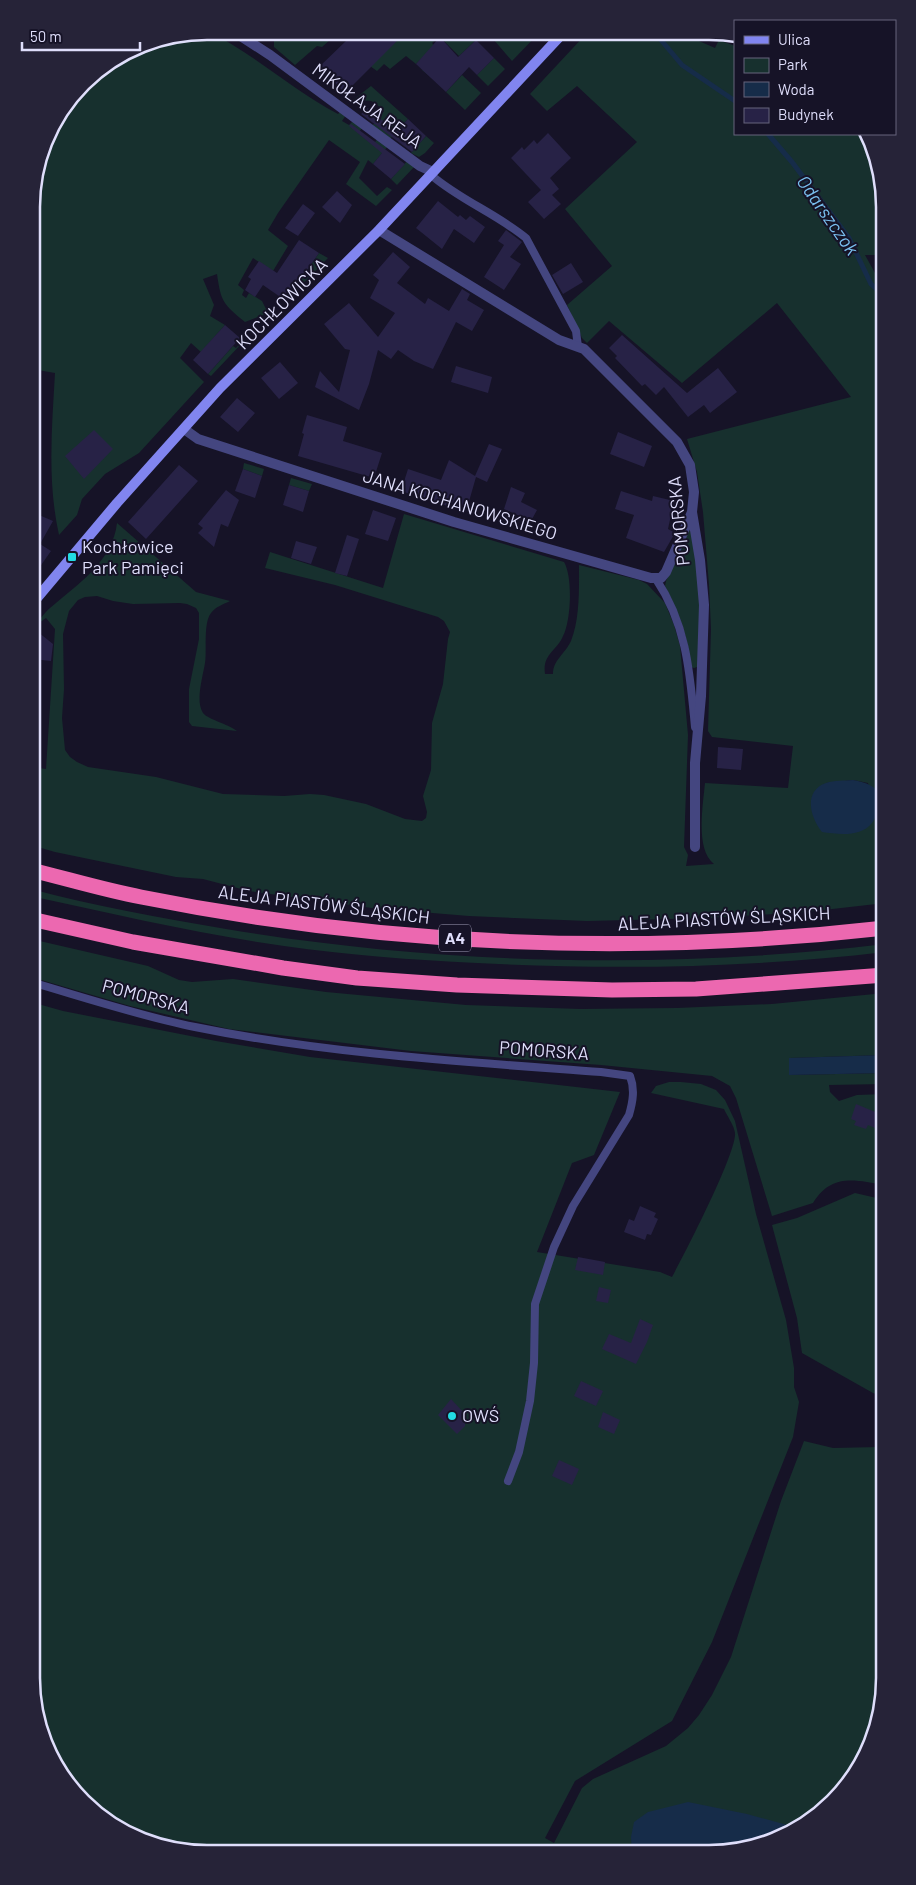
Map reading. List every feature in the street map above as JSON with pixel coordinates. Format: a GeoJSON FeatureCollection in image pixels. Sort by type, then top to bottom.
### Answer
{"type":"FeatureCollection","features":[{"type":"Feature","properties":{"kind":"highway","name":"ALEJA PIASTÓW ŚLĄSKICH"},"geometry":{"type":"LineString","coordinates":[[40,872],[139,897],[234,914],[372,932],[467,939],[564,943],[671,944],[759,940],[876,929]]}},
{"type":"Feature","properties":{"kind":"highway"},"geometry":{"type":"LineString","coordinates":[[40,921],[133,942],[283,968],[357,978],[457,985],[603,990],[696,989],[876,976]]}},
{"type":"Feature","properties":{"kind":"street","name":"MIKOŁAJA REJA"},"geometry":{"type":"LineString","coordinates":[[247,40],[432,173]]}},
{"type":"Feature","properties":{"kind":"street","name":"KOCHŁOWICKA"},"geometry":{"type":"LineString","coordinates":[[40,594],[117,503],[220,388],[379,230],[557,40]]}},
{"type":"Feature","properties":{"kind":"street","name":"POMORSKA"},"geometry":{"type":"LineString","coordinates":[[379,230],[559,340],[584,350],[677,442],[690,465],[694,492],[692,512],[699,551],[704,605],[701,696],[694,801],[695,848]]}},
{"type":"Feature","properties":{"kind":"street","name":"JANA KOCHANOWSKIEGO"},"geometry":{"type":"LineString","coordinates":[[184,429],[198,439],[454,522],[656,579]]}},
{"type":"Feature","properties":{"kind":"street"},"geometry":{"type":"LineString","coordinates":[[656,579],[662,578],[666,572],[692,512]]}},
{"type":"Feature","properties":{"kind":"lane"},"geometry":{"type":"LineString","coordinates":[[432,173],[447,188],[515,228],[526,238],[576,331],[578,347]]}},
{"type":"Feature","properties":{"kind":"lane"},"geometry":{"type":"LineString","coordinates":[[656,579],[669,601],[678,622],[687,652],[697,745]]}},
{"type":"Feature","properties":{"kind":"lane","name":"POMORSKA"},"geometry":{"type":"LineString","coordinates":[[40,984],[176,1022],[273,1041],[411,1057],[630,1076],[633,1098],[629,1115],[573,1206],[554,1247],[535,1304],[534,1363],[530,1401],[519,1452],[508,1481]]}},
{"type":"Feature","properties":{"kind":"green space"},"geometry":{"type":"Polygon","coordinates":[[[196,40],[225,40],[321,104],[338,114],[341,111],[346,115],[342,121],[349,125],[354,120],[363,127],[358,133],[373,145],[378,138],[388,146],[373,164],[368,160],[359,178],[377,196],[387,187],[392,190],[376,206],[346,184],[360,162],[329,140],[268,230],[288,246],[273,271],[253,258],[238,285],[244,290],[242,295],[246,298],[249,293],[262,301],[268,313],[245,322],[224,302],[217,274],[203,279],[214,305],[210,316],[225,325],[201,352],[191,343],[180,358],[204,382],[139,453],[105,474],[82,499],[77,515],[59,535],[55,515],[52,474],[55,373],[40,370],[41,185],[53,143],[62,124],[81,97],[97,81],[124,62],[143,53],[175,43],[196,40]]]}},
{"type":"Feature","properties":{"kind":"green space"},"geometry":{"type":"Polygon","coordinates":[[[274,40],[330,40],[322,47],[317,46],[295,65],[274,47],[274,40]]]}},
{"type":"Feature","properties":{"kind":"green space"},"geometry":{"type":"Polygon","coordinates":[[[398,40],[435,40],[432,43],[439,51],[428,75],[422,70],[428,63],[422,58],[416,64],[406,56],[390,69],[384,64],[377,71],[370,66],[398,40]]]}},
{"type":"Feature","properties":{"kind":"green space"},"geometry":{"type":"Polygon","coordinates":[[[443,40],[476,40],[459,56],[443,40]]]}},
{"type":"Feature","properties":{"kind":"green space"},"geometry":{"type":"Polygon","coordinates":[[[494,40],[532,40],[512,61],[494,40]]]}},
{"type":"Feature","properties":{"kind":"green space"},"geometry":{"type":"Polygon","coordinates":[[[580,40],[697,40],[715,48],[720,41],[734,46],[734,135],[860,135],[873,175],[876,196],[876,255],[865,255],[876,275],[876,904],[806,912],[709,918],[587,921],[469,916],[372,908],[249,891],[203,879],[176,877],[40,848],[40,768],[46,769],[55,629],[46,618],[40,622],[40,619],[101,561],[109,549],[117,523],[196,592],[230,601],[215,609],[207,623],[205,663],[200,688],[200,702],[205,715],[237,731],[192,726],[189,722],[189,689],[199,639],[199,613],[196,608],[180,603],[133,604],[97,596],[85,597],[78,600],[69,611],[63,634],[64,689],[62,718],[65,750],[70,757],[88,767],[156,777],[223,794],[324,795],[366,804],[405,819],[422,821],[426,818],[427,812],[423,796],[431,770],[432,723],[443,684],[450,632],[444,621],[438,617],[335,585],[265,568],[270,552],[383,588],[404,514],[564,562],[570,588],[568,620],[560,641],[548,657],[545,674],[553,674],[557,661],[569,646],[574,632],[578,603],[579,565],[639,580],[647,584],[665,603],[680,646],[688,735],[684,847],[688,855],[686,866],[714,864],[704,849],[702,838],[705,783],[788,788],[793,746],[712,737],[708,731],[711,629],[709,585],[703,512],[697,472],[687,439],[851,397],[777,303],[682,383],[609,321],[587,343],[582,338],[567,305],[612,266],[565,209],[637,142],[577,86],[547,111],[530,94],[580,40]],[[853,780],[826,783],[856,832],[865,828],[870,823],[873,818],[874,806],[868,783],[853,780]]]}},
{"type":"Feature","properties":{"kind":"green space"},"geometry":{"type":"Polygon","coordinates":[[[494,58],[505,69],[488,86],[477,75],[494,58]]]}},
{"type":"Feature","properties":{"kind":"green space"},"geometry":{"type":"Polygon","coordinates":[[[462,75],[481,93],[465,110],[446,92],[462,75]]]}},
{"type":"Feature","properties":{"kind":"green space"},"geometry":{"type":"Polygon","coordinates":[[[371,86],[408,119],[390,139],[372,126],[384,111],[372,102],[366,101],[358,104],[353,100],[371,86]]]}},
{"type":"Feature","properties":{"kind":"green space"},"geometry":{"type":"Polygon","coordinates":[[[426,136],[434,143],[419,157],[411,153],[426,136]]]}},
{"type":"Feature","properties":{"kind":"green space"},"geometry":{"type":"Polygon","coordinates":[[[408,160],[415,166],[397,185],[391,179],[408,160]]]}},
{"type":"Feature","properties":{"kind":"green space"},"geometry":{"type":"Polygon","coordinates":[[[319,253],[328,258],[286,301],[304,275],[307,277],[311,271],[308,269],[319,253]]]}},
{"type":"Feature","properties":{"kind":"green space"},"geometry":{"type":"Polygon","coordinates":[[[244,341],[211,376],[208,374],[233,346],[236,348],[244,341]]]}},
{"type":"Feature","properties":{"kind":"green space"},"geometry":{"type":"Polygon","coordinates":[[[244,463],[264,469],[262,476],[243,469],[244,463]]]}},
{"type":"Feature","properties":{"kind":"green space"},"geometry":{"type":"Polygon","coordinates":[[[291,478],[312,484],[309,491],[289,485],[291,478]]]}},
{"type":"Feature","properties":{"kind":"green space"},"geometry":{"type":"Polygon","coordinates":[[[692,529],[701,592],[700,666],[694,668],[691,667],[682,625],[665,586],[689,530],[692,529]]]}},
{"type":"Feature","properties":{"kind":"green space"},"geometry":{"type":"Polygon","coordinates":[[[40,891],[128,911],[226,929],[390,950],[555,960],[720,958],[876,945],[876,953],[783,961],[681,966],[630,967],[453,962],[356,955],[308,949],[221,936],[40,898],[40,891]]]}},
{"type":"Feature","properties":{"kind":"green space"},"geometry":{"type":"Polygon","coordinates":[[[40,941],[148,966],[179,980],[192,982],[233,979],[326,992],[466,1005],[580,1009],[677,1008],[772,1004],[876,994],[876,1055],[790,1058],[789,1075],[876,1073],[876,1084],[829,1085],[830,1092],[839,1101],[857,1095],[876,1094],[876,1183],[863,1181],[836,1183],[820,1193],[813,1203],[772,1216],[736,1098],[730,1086],[712,1076],[601,1065],[411,1051],[229,1029],[130,1006],[40,980],[40,941]]]}},
{"type":"Feature","properties":{"kind":"green space"},"geometry":{"type":"Polygon","coordinates":[[[40,1005],[63,1011],[216,1041],[310,1057],[620,1092],[594,1155],[572,1163],[537,1252],[660,1272],[672,1277],[719,1181],[728,1160],[735,1133],[724,1109],[651,1093],[656,1086],[669,1082],[681,1082],[701,1084],[716,1090],[725,1100],[735,1121],[756,1214],[786,1320],[794,1368],[794,1387],[799,1402],[793,1437],[712,1642],[672,1721],[575,1781],[545,1838],[554,1843],[582,1788],[593,1779],[666,1746],[688,1728],[699,1715],[712,1695],[731,1657],[781,1501],[804,1441],[833,1448],[876,1447],[876,1689],[867,1732],[854,1761],[827,1796],[792,1823],[763,1836],[720,1845],[207,1845],[185,1844],[164,1839],[124,1823],[97,1804],[68,1771],[57,1752],[49,1732],[41,1700],[40,1005]]]}},
{"type":"Feature","properties":{"kind":"green space"},"geometry":{"type":"Polygon","coordinates":[[[855,1193],[876,1198],[876,1394],[802,1353],[797,1318],[772,1225],[797,1218],[855,1193]]]}},
{"type":"Feature","properties":{"kind":"water"},"geometry":{"type":"Polygon","coordinates":[[[853,780],[862,782],[876,790],[876,816],[867,828],[855,833],[841,834],[822,832],[818,826],[812,812],[811,798],[819,787],[836,781],[853,780]]]}},
{"type":"Feature","properties":{"kind":"water"},"geometry":{"type":"Polygon","coordinates":[[[876,1055],[876,1073],[789,1075],[789,1058],[876,1055]]]}},
{"type":"Feature","properties":{"kind":"water"},"geometry":{"type":"Polygon","coordinates":[[[688,1802],[747,1814],[788,1825],[763,1836],[720,1845],[631,1845],[634,1822],[648,1812],[688,1802]]]}},
{"type":"Feature","properties":{"kind":"building"},"geometry":{"type":"Polygon","coordinates":[[[398,40],[345,93],[319,67],[346,41],[398,40]]]}},
{"type":"Feature","properties":{"kind":"building"},"geometry":{"type":"Polygon","coordinates":[[[437,40],[443,40],[458,57],[476,40],[494,58],[477,75],[469,67],[446,92],[416,64],[437,40]]]}},
{"type":"Feature","properties":{"kind":"building"},"geometry":{"type":"Polygon","coordinates":[[[368,108],[396,132],[408,119],[426,136],[412,152],[361,114],[368,108]]]}},
{"type":"Feature","properties":{"kind":"building"},"geometry":{"type":"Polygon","coordinates":[[[351,124],[405,164],[391,179],[373,164],[382,153],[349,126],[351,124]]]}},
{"type":"Feature","properties":{"kind":"building"},"geometry":{"type":"Polygon","coordinates":[[[548,133],[571,158],[550,178],[559,189],[552,195],[561,204],[544,219],[528,202],[541,190],[511,158],[522,147],[524,150],[534,140],[537,144],[548,133]]]}},
{"type":"Feature","properties":{"kind":"building"},"geometry":{"type":"Polygon","coordinates":[[[337,191],[352,205],[340,223],[322,207],[337,191]]]}},
{"type":"Feature","properties":{"kind":"building"},"geometry":{"type":"Polygon","coordinates":[[[438,201],[458,217],[460,215],[466,220],[470,216],[485,227],[474,243],[454,229],[442,249],[416,228],[438,201]]]}},
{"type":"Feature","properties":{"kind":"building"},"geometry":{"type":"Polygon","coordinates":[[[303,204],[315,213],[298,236],[285,228],[303,204]]]}},
{"type":"Feature","properties":{"kind":"building"},"geometry":{"type":"Polygon","coordinates":[[[506,230],[522,242],[510,257],[521,264],[504,290],[484,277],[504,245],[498,241],[506,230]]]}},
{"type":"Feature","properties":{"kind":"building"},"geometry":{"type":"Polygon","coordinates":[[[299,240],[319,253],[286,301],[263,285],[255,297],[245,290],[251,279],[248,277],[259,261],[277,273],[299,240]]]}},
{"type":"Feature","properties":{"kind":"building"},"geometry":{"type":"Polygon","coordinates":[[[393,252],[410,267],[397,283],[425,304],[428,298],[449,311],[462,289],[470,294],[467,300],[484,310],[472,331],[456,322],[433,369],[414,361],[398,350],[391,359],[378,350],[369,384],[359,410],[315,387],[320,371],[339,392],[350,350],[345,349],[324,324],[349,303],[378,337],[395,313],[370,298],[379,280],[373,275],[393,252]]]}},
{"type":"Feature","properties":{"kind":"building"},"geometry":{"type":"Polygon","coordinates":[[[571,263],[583,282],[563,294],[552,275],[571,263]]]}},
{"type":"Feature","properties":{"kind":"building"},"geometry":{"type":"Polygon","coordinates":[[[225,325],[240,338],[208,374],[193,360],[225,325]]]}},
{"type":"Feature","properties":{"kind":"building"},"geometry":{"type":"Polygon","coordinates":[[[622,335],[687,393],[718,368],[737,392],[710,413],[704,405],[688,417],[664,387],[656,395],[645,384],[642,386],[615,358],[617,356],[609,348],[622,335]]]}},
{"type":"Feature","properties":{"kind":"building"},"geometry":{"type":"Polygon","coordinates":[[[280,362],[298,383],[279,399],[261,378],[280,362]]]}},
{"type":"Feature","properties":{"kind":"building"},"geometry":{"type":"Polygon","coordinates":[[[456,366],[492,377],[488,393],[451,382],[456,366]]]}},
{"type":"Feature","properties":{"kind":"building"},"geometry":{"type":"Polygon","coordinates":[[[237,398],[255,413],[238,432],[220,417],[237,398]]]}},
{"type":"Feature","properties":{"kind":"building"},"geometry":{"type":"Polygon","coordinates":[[[307,415],[347,427],[343,441],[382,453],[374,478],[298,456],[307,415]]]}},
{"type":"Feature","properties":{"kind":"building"},"geometry":{"type":"Polygon","coordinates":[[[94,430],[113,449],[84,479],[65,456],[94,430]]]}},
{"type":"Feature","properties":{"kind":"building"},"geometry":{"type":"Polygon","coordinates":[[[618,432],[652,446],[644,467],[610,454],[618,432]]]}},
{"type":"Feature","properties":{"kind":"building"},"geometry":{"type":"Polygon","coordinates":[[[489,444],[502,449],[487,482],[476,477],[466,512],[401,491],[408,469],[441,480],[449,460],[475,476],[489,444]]]}},
{"type":"Feature","properties":{"kind":"building"},"geometry":{"type":"Polygon","coordinates":[[[179,465],[198,481],[146,539],[128,522],[179,465]]]}},
{"type":"Feature","properties":{"kind":"building"},"geometry":{"type":"Polygon","coordinates":[[[243,469],[262,476],[255,498],[235,491],[243,469]]]}},
{"type":"Feature","properties":{"kind":"building"},"geometry":{"type":"Polygon","coordinates":[[[289,485],[309,491],[303,512],[283,505],[289,485]]]}},
{"type":"Feature","properties":{"kind":"building"},"geometry":{"type":"Polygon","coordinates":[[[511,487],[525,493],[521,502],[537,510],[531,521],[504,509],[511,487]]]}},
{"type":"Feature","properties":{"kind":"building"},"geometry":{"type":"Polygon","coordinates":[[[226,490],[239,500],[228,527],[221,524],[214,547],[198,533],[203,528],[198,524],[226,490]]]}},
{"type":"Feature","properties":{"kind":"building"},"geometry":{"type":"Polygon","coordinates":[[[621,491],[652,501],[653,496],[674,501],[668,529],[675,533],[664,552],[626,538],[634,515],[615,509],[621,491]]]}},
{"type":"Feature","properties":{"kind":"building"},"geometry":{"type":"Polygon","coordinates":[[[373,510],[396,518],[388,541],[365,534],[373,510]]]}},
{"type":"Feature","properties":{"kind":"building"},"geometry":{"type":"Polygon","coordinates":[[[40,515],[53,521],[40,544],[40,515]]]}},
{"type":"Feature","properties":{"kind":"building"},"geometry":{"type":"Polygon","coordinates":[[[347,535],[359,539],[347,576],[335,573],[347,535]]]}},
{"type":"Feature","properties":{"kind":"building"},"geometry":{"type":"Polygon","coordinates":[[[296,541],[317,547],[311,564],[291,558],[296,541]]]}},
{"type":"Feature","properties":{"kind":"building"},"geometry":{"type":"Polygon","coordinates":[[[40,544],[51,551],[40,567],[40,544]]]}},
{"type":"Feature","properties":{"kind":"building"},"geometry":{"type":"Polygon","coordinates":[[[40,634],[53,644],[51,661],[40,660],[40,634]]]}},
{"type":"Feature","properties":{"kind":"building"},"geometry":{"type":"Polygon","coordinates":[[[718,747],[743,749],[741,770],[717,768],[718,747]]]}},
{"type":"Feature","properties":{"kind":"building"},"geometry":{"type":"Polygon","coordinates":[[[856,1104],[876,1112],[875,1128],[868,1125],[866,1129],[854,1125],[856,1121],[851,1119],[856,1104]]]}},
{"type":"Feature","properties":{"kind":"building"},"geometry":{"type":"Polygon","coordinates":[[[640,1206],[656,1213],[654,1217],[658,1219],[651,1235],[647,1234],[645,1240],[624,1232],[629,1219],[634,1221],[640,1206]]]}},
{"type":"Feature","properties":{"kind":"building"},"geometry":{"type":"Polygon","coordinates":[[[578,1257],[605,1262],[603,1275],[575,1270],[578,1257]]]}},
{"type":"Feature","properties":{"kind":"building"},"geometry":{"type":"Polygon","coordinates":[[[599,1287],[611,1290],[608,1303],[596,1301],[599,1287]]]}},
{"type":"Feature","properties":{"kind":"building"},"geometry":{"type":"Polygon","coordinates":[[[640,1319],[653,1325],[636,1364],[602,1349],[609,1334],[631,1343],[640,1319]]]}},
{"type":"Feature","properties":{"kind":"building"},"geometry":{"type":"Polygon","coordinates":[[[581,1381],[603,1391],[596,1406],[574,1396],[581,1381]]]}},
{"type":"Feature","properties":{"kind":"building","name":"OWŚ"},"geometry":{"type":"Polygon","coordinates":[[[451,1399],[465,1414],[465,1426],[457,1434],[438,1415],[451,1399]]]}},
{"type":"Feature","properties":{"kind":"building"},"geometry":{"type":"Polygon","coordinates":[[[603,1412],[620,1420],[614,1434],[598,1427],[603,1412]]]}},
{"type":"Feature","properties":{"kind":"building"},"geometry":{"type":"Polygon","coordinates":[[[559,1460],[579,1469],[572,1485],[552,1476],[559,1460]]]}},
{"type":"Feature","properties":{"kind":"waterway","name":"Odarszczok"},"geometry":{"type":"LineString","coordinates":[[661,40],[682,65],[734,100]]}},
{"type":"Feature","properties":{"kind":"waterway","name":"Odarszczok"},"geometry":{"type":"LineString","coordinates":[[769,135],[792,162],[849,238],[871,284],[876,289]]}},
{"type":"Feature","properties":{"kind":"place","name":"Kochłowice Park Pamięci"},"geometry":{"type":"Point","coordinates":[72,557]}},
{"type":"Feature","properties":{"kind":"place","name":"OWŚ"},"geometry":{"type":"Point","coordinates":[452,1416]}}]}
